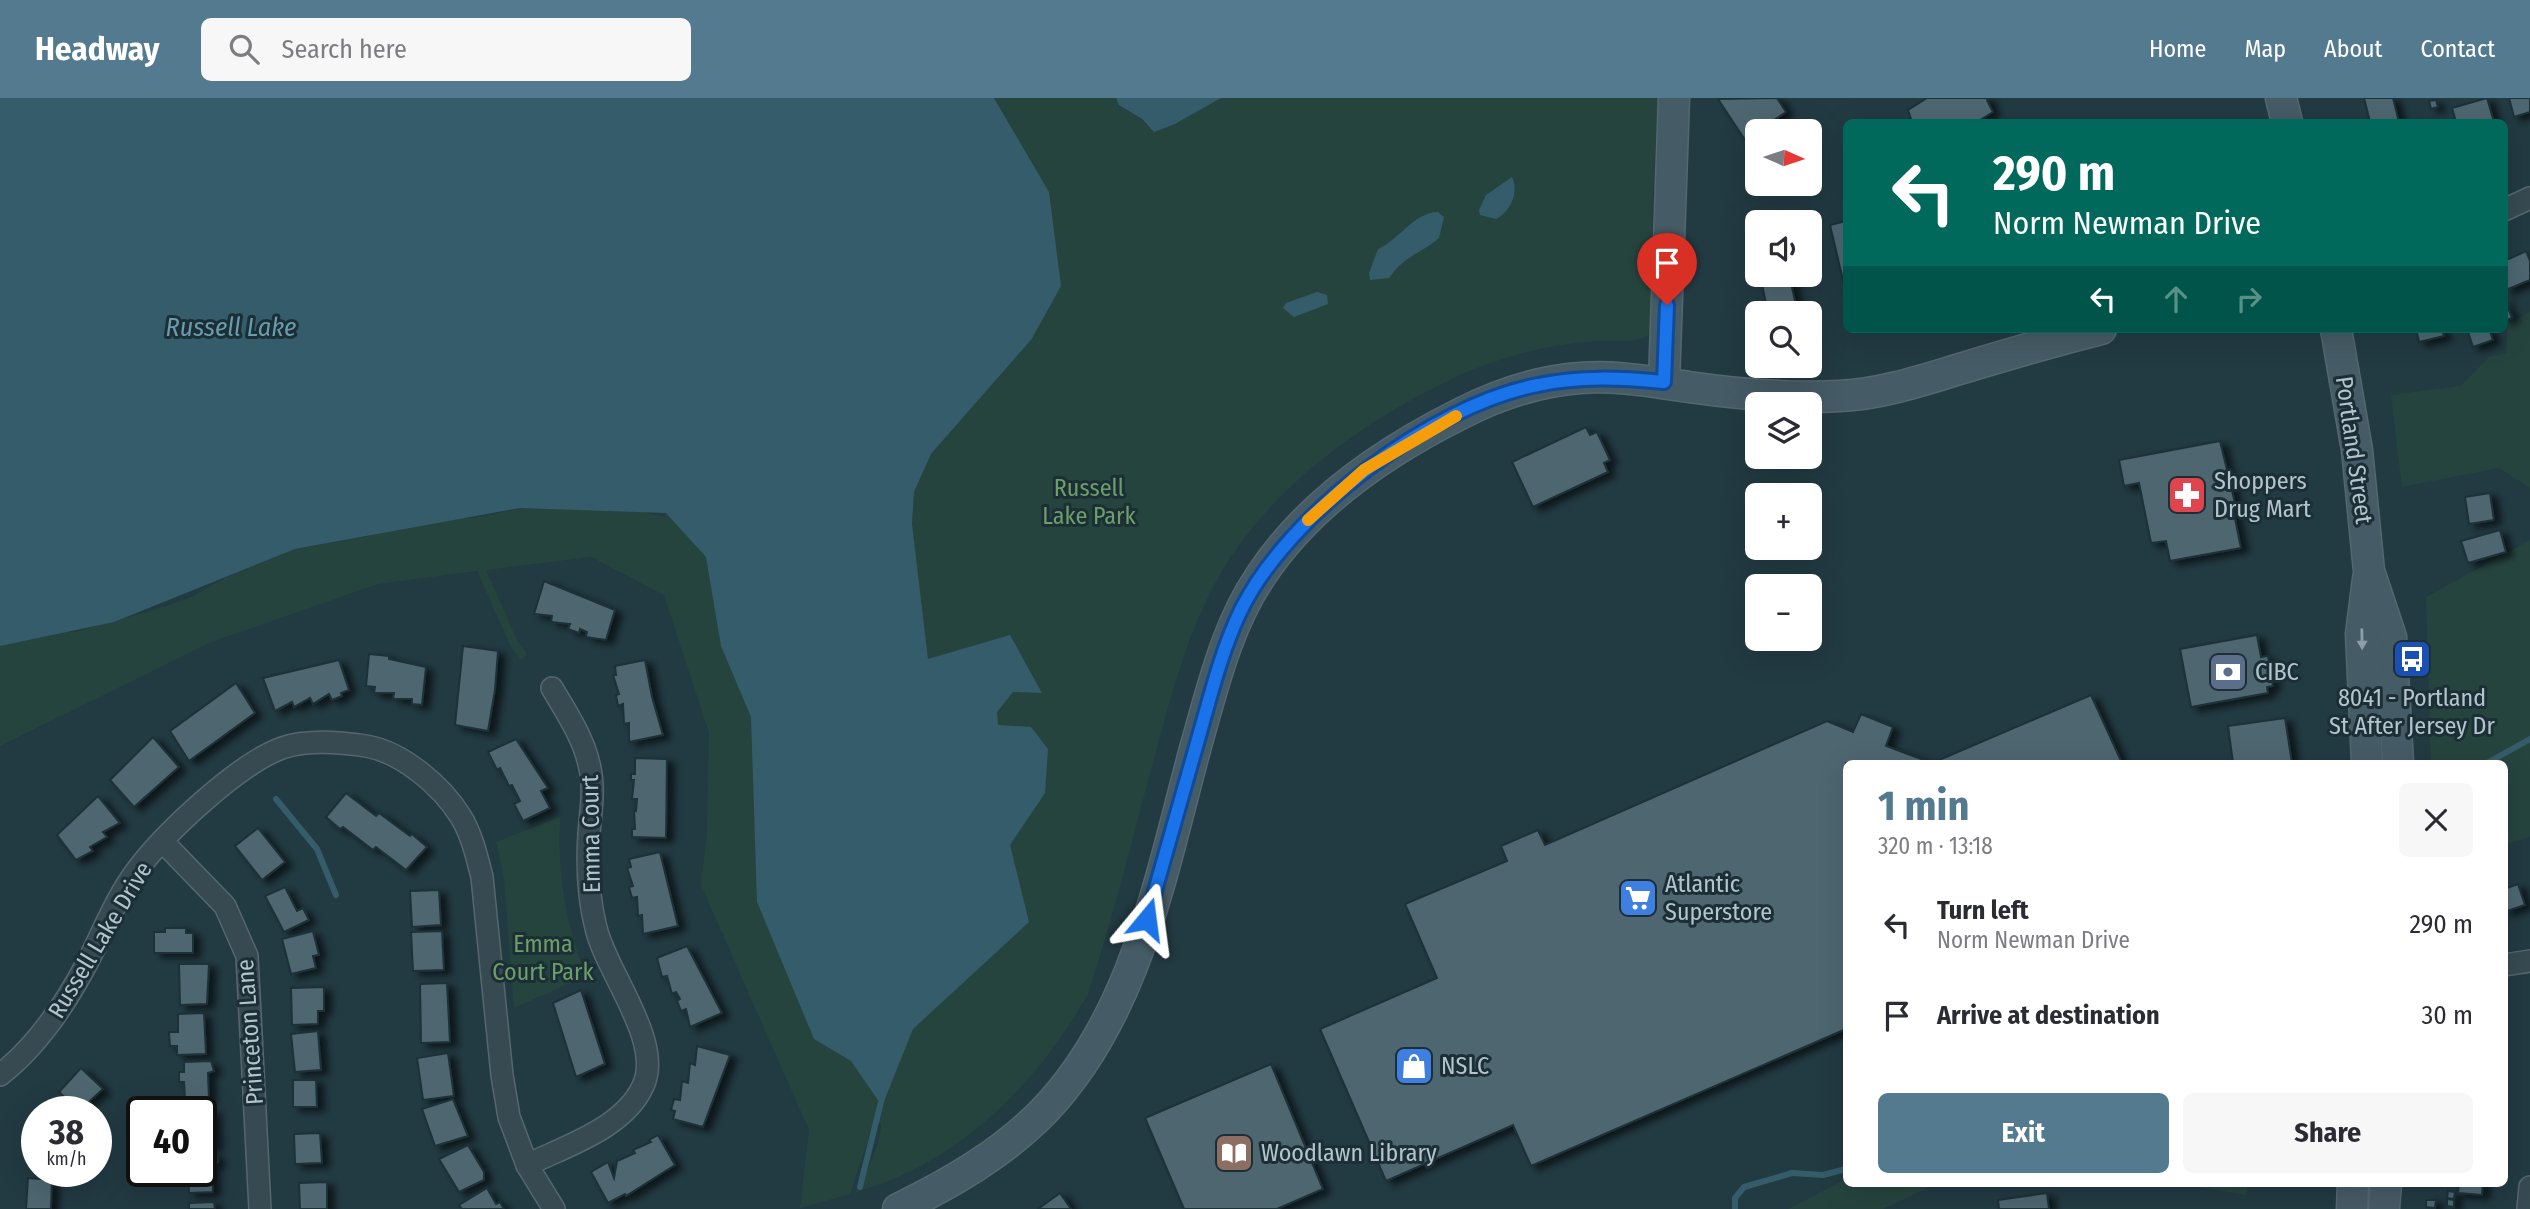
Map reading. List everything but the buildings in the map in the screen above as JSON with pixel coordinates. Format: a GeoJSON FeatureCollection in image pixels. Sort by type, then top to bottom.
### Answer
{"type":"FeatureCollection","features":[{"type":"Feature","properties":{"kind":"street"},"geometry":{"type":"LineString","coordinates":[[1664,382],[1674,98]]}},
{"type":"Feature","properties":{"kind":"street"},"geometry":{"type":"LineString","coordinates":[[2281,98],[2286,119]]}},
{"type":"Feature","properties":{"kind":"street"},"geometry":{"type":"LineString","coordinates":[[2508,208],[2530,198]]}},
{"type":"Feature","properties":{"kind":"street"},"geometry":{"type":"LineString","coordinates":[[898,1209],[969,1172],[1017,1135],[1045,1110],[1097,1042],[1125,984],[1147,919],[1216,675],[1240,612],[1272,559],[1301,527],[1364,470],[1426,432],[1500,396],[1535,385],[1580,378],[1664,382],[1771,395],[1844,396],[1923,380],[2087,333]]}},
{"type":"Feature","properties":{"kind":"street","name":"Portland Street"},"geometry":{"type":"LineString","coordinates":[[2337,333],[2357,450],[2369,571],[2391,637],[2398,760]]}},
{"type":"Feature","properties":{"kind":"street","name":"Portland Street"},"geometry":{"type":"LineString","coordinates":[[2367,760],[2361,634],[2369,571]]}},
{"type":"Feature","properties":{"kind":"street","name":"Emma Court"},"geometry":{"type":"LineString","coordinates":[[527,1165],[606,1126],[635,1101],[644,1085],[649,1065],[642,1036],[596,929],[589,880],[593,793],[590,765],[581,738],[552,688]]}},
{"type":"Feature","properties":{"kind":"street","name":"Russell Lake Drive"},"geometry":{"type":"LineString","coordinates":[[0,1075],[37,1042],[86,965],[137,870],[230,780],[282,748],[308,743],[377,748],[405,762],[442,793],[462,817],[482,877],[502,1075],[509,1116],[527,1165],[554,1209]]}},
{"type":"Feature","properties":{"kind":"street","name":"Princeton Lane"},"geometry":{"type":"LineString","coordinates":[[163,842],[225,906],[247,956],[260,1209]]}},
{"type":"Feature","properties":{"kind":"street"},"geometry":{"type":"LineString","coordinates":[[2508,964],[2530,961]]}},
{"type":"Feature","properties":{"kind":"street"},"geometry":{"type":"LineString","coordinates":[[2352,1209],[2354,1187]]}},
{"type":"Feature","properties":{"kind":"street"},"geometry":{"type":"LineString","coordinates":[[2384,1209],[2386,1187]]}},
{"type":"Feature","properties":{"kind":"street"},"geometry":{"type":"LineString","coordinates":[[2528,1209],[2530,1187]]}},
{"type":"Feature","properties":{"kind":"green space","name":"Russell Lake Park"},"geometry":{"type":"Polygon","coordinates":[[[994,98],[1116,98],[1118,103],[1146,125],[1175,124],[1221,98],[1658,98],[1652,213],[1653,332],[1641,339],[1597,341],[1538,349],[1481,366],[1445,382],[1354,436],[1326,456],[1274,503],[1230,558],[1206,602],[1187,648],[1088,994],[1045,1059],[1019,1089],[961,1141],[928,1162],[893,1179],[856,1192],[878,1141],[881,1123],[874,1121],[850,1194],[800,1208],[809,1130],[701,885],[707,834],[709,733],[664,595],[591,557],[486,570],[517,640],[527,654],[521,660],[510,645],[477,571],[378,584],[209,643],[0,746],[0,644],[41,631],[75,632],[160,608],[192,597],[223,579],[292,550],[369,536],[448,517],[475,518],[526,507],[633,510],[665,517],[666,513],[928,691],[912,524],[914,492],[931,454],[1031,340],[1049,192],[994,98]]]}},
{"type":"Feature","properties":{"kind":"green space"},"geometry":{"type":"Polygon","coordinates":[[[2530,312],[2530,488],[2499,468],[2402,487],[2391,395],[2461,386],[2489,357],[2506,353],[2508,324],[2530,312]]]}},
{"type":"Feature","properties":{"kind":"green space"},"geometry":{"type":"Polygon","coordinates":[[[2530,540],[2530,837],[2508,844],[2508,760],[2431,760],[2426,597],[2530,540]]]}},
{"type":"Feature","properties":{"kind":"green space","name":"Emma Court Park"},"geometry":{"type":"Polygon","coordinates":[[[560,817],[564,898],[586,976],[514,1008],[504,878],[496,842],[560,817]]]}},
{"type":"Feature","properties":{"kind":"green space"},"geometry":{"type":"Polygon","coordinates":[[[1843,1181],[1843,1187],[1930,1187],[1883,1209],[1788,1209],[1843,1181]]]}},
{"type":"Feature","properties":{"kind":"green space"},"geometry":{"type":"Polygon","coordinates":[[[2201,1187],[2247,1187],[2246,1195],[2201,1187]]]}},
{"type":"Feature","properties":{"kind":"water","name":"Russell Lake"},"geometry":{"type":"Polygon","coordinates":[[[0,98],[994,98],[1049,192],[1061,286],[1031,340],[931,454],[914,492],[912,524],[928,659],[1010,635],[1042,693],[1013,692],[997,712],[998,725],[1031,727],[1048,749],[1045,793],[1010,845],[1029,922],[913,1029],[882,1106],[851,1061],[814,1039],[757,902],[751,717],[721,646],[706,557],[666,513],[520,508],[295,549],[114,622],[0,646],[0,98]]]}},
{"type":"Feature","properties":{"kind":"water"},"geometry":{"type":"Polygon","coordinates":[[[1116,98],[1221,98],[1175,124],[1154,132],[1142,119],[1119,105],[1116,98]]]}},
{"type":"Feature","properties":{"kind":"water"},"geometry":{"type":"Polygon","coordinates":[[[1512,177],[1514,195],[1506,211],[1496,219],[1480,215],[1479,210],[1486,195],[1512,177]]]}},
{"type":"Feature","properties":{"kind":"water"},"geometry":{"type":"Polygon","coordinates":[[[1438,212],[1444,217],[1439,238],[1407,260],[1389,278],[1370,280],[1369,273],[1378,249],[1421,217],[1438,212]]]}},
{"type":"Feature","properties":{"kind":"water"},"geometry":{"type":"Polygon","coordinates":[[[1317,292],[1327,295],[1328,304],[1294,317],[1283,308],[1286,303],[1317,292]]]}},
{"type":"Feature","properties":{"kind":"waterway"},"geometry":{"type":"LineString","coordinates":[[2492,760],[2530,739]]}},
{"type":"Feature","properties":{"kind":"waterway"},"geometry":{"type":"LineString","coordinates":[[276,799],[317,849],[336,895]]}},
{"type":"Feature","properties":{"kind":"waterway"},"geometry":{"type":"LineString","coordinates":[[860,1187],[882,1098]]}},
{"type":"Feature","properties":{"kind":"waterway"},"geometry":{"type":"LineString","coordinates":[[1735,1209],[1735,1198],[1744,1187],[1792,1173],[1823,1175],[1843,1170]]}},
{"type":"Feature","properties":{"kind":"slow traffic"},"geometry":{"type":"LineString","coordinates":[[1308,520],[1364,470],[1456,416]]}},
{"type":"Feature","properties":{"kind":"place","name":"Shoppers Drug Mart"},"geometry":{"type":"Point","coordinates":[2187,495]}},
{"type":"Feature","properties":{"kind":"place","name":"8041 - Portland St After Jersey Dr"},"geometry":{"type":"Point","coordinates":[2412,659]}},
{"type":"Feature","properties":{"kind":"place","name":"CIBC"},"geometry":{"type":"Point","coordinates":[2228,672]}},
{"type":"Feature","properties":{"kind":"place","name":"Atlantic Superstore"},"geometry":{"type":"Point","coordinates":[1638,898]}},
{"type":"Feature","properties":{"kind":"place","name":"NSLC"},"geometry":{"type":"Point","coordinates":[1414,1066]}},
{"type":"Feature","properties":{"kind":"place","name":"Woodlawn Library"},"geometry":{"type":"Point","coordinates":[1234,1153]}},
{"type":"Feature","properties":{"kind":"route"},"geometry":{"type":"LineString","coordinates":[[1147,919],[1216,675],[1240,612],[1272,559],[1325,503],[1364,470],[1463,412],[1535,385],[1580,378],[1664,382],[1667,305]]}}]}
